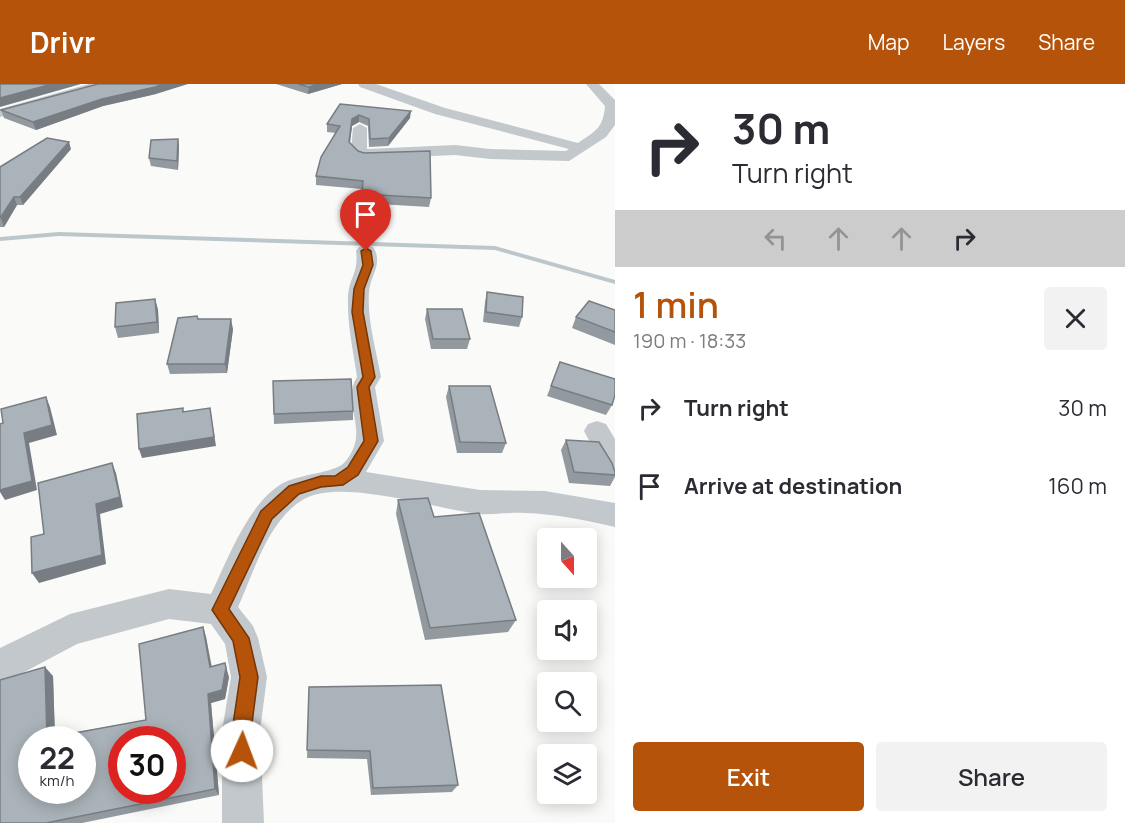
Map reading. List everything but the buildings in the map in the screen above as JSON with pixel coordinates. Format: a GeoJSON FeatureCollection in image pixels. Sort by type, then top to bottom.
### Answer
{"type":"FeatureCollection","features":[{"type":"Feature","properties":{"kind":"street"},"geometry":{"type":"LineString","coordinates":[[0,113],[103,84]]}},
{"type":"Feature","properties":{"kind":"street"},"geometry":{"type":"LineString","coordinates":[[364,84],[449,113],[582,148]]}},
{"type":"Feature","properties":{"kind":"street"},"geometry":{"type":"LineString","coordinates":[[360,128],[359,150],[363,154],[455,150],[490,154],[569,156],[601,134],[611,121],[612,105],[592,84]]}},
{"type":"Feature","properties":{"kind":"street"},"geometry":{"type":"LineString","coordinates":[[338,482],[353,471],[371,441],[363,387],[369,377],[358,312],[359,289],[368,265],[366,251]]}},
{"type":"Feature","properties":{"kind":"street"},"geometry":{"type":"LineString","coordinates":[[597,431],[615,463]]}},
{"type":"Feature","properties":{"kind":"street"},"geometry":{"type":"LineString","coordinates":[[220,610],[266,515],[294,490],[321,481],[357,482],[481,502],[521,501],[570,505],[615,515]]}},
{"type":"Feature","properties":{"kind":"street"},"geometry":{"type":"LineString","coordinates":[[0,667],[70,630],[169,603],[220,610],[241,638],[249,677],[242,731],[243,823]]}},
{"type":"Feature","properties":{"kind":"waterway"},"geometry":{"type":"LineString","coordinates":[[0,239],[59,234],[495,248],[615,282]]}},
{"type":"Feature","properties":{"kind":"route"},"geometry":{"type":"LineString","coordinates":[[242,751],[242,731],[249,677],[241,638],[220,610],[266,515],[294,490],[321,481],[338,482],[353,471],[371,441],[363,387],[369,377],[358,312],[359,289],[368,265],[366,251]]}}]}
